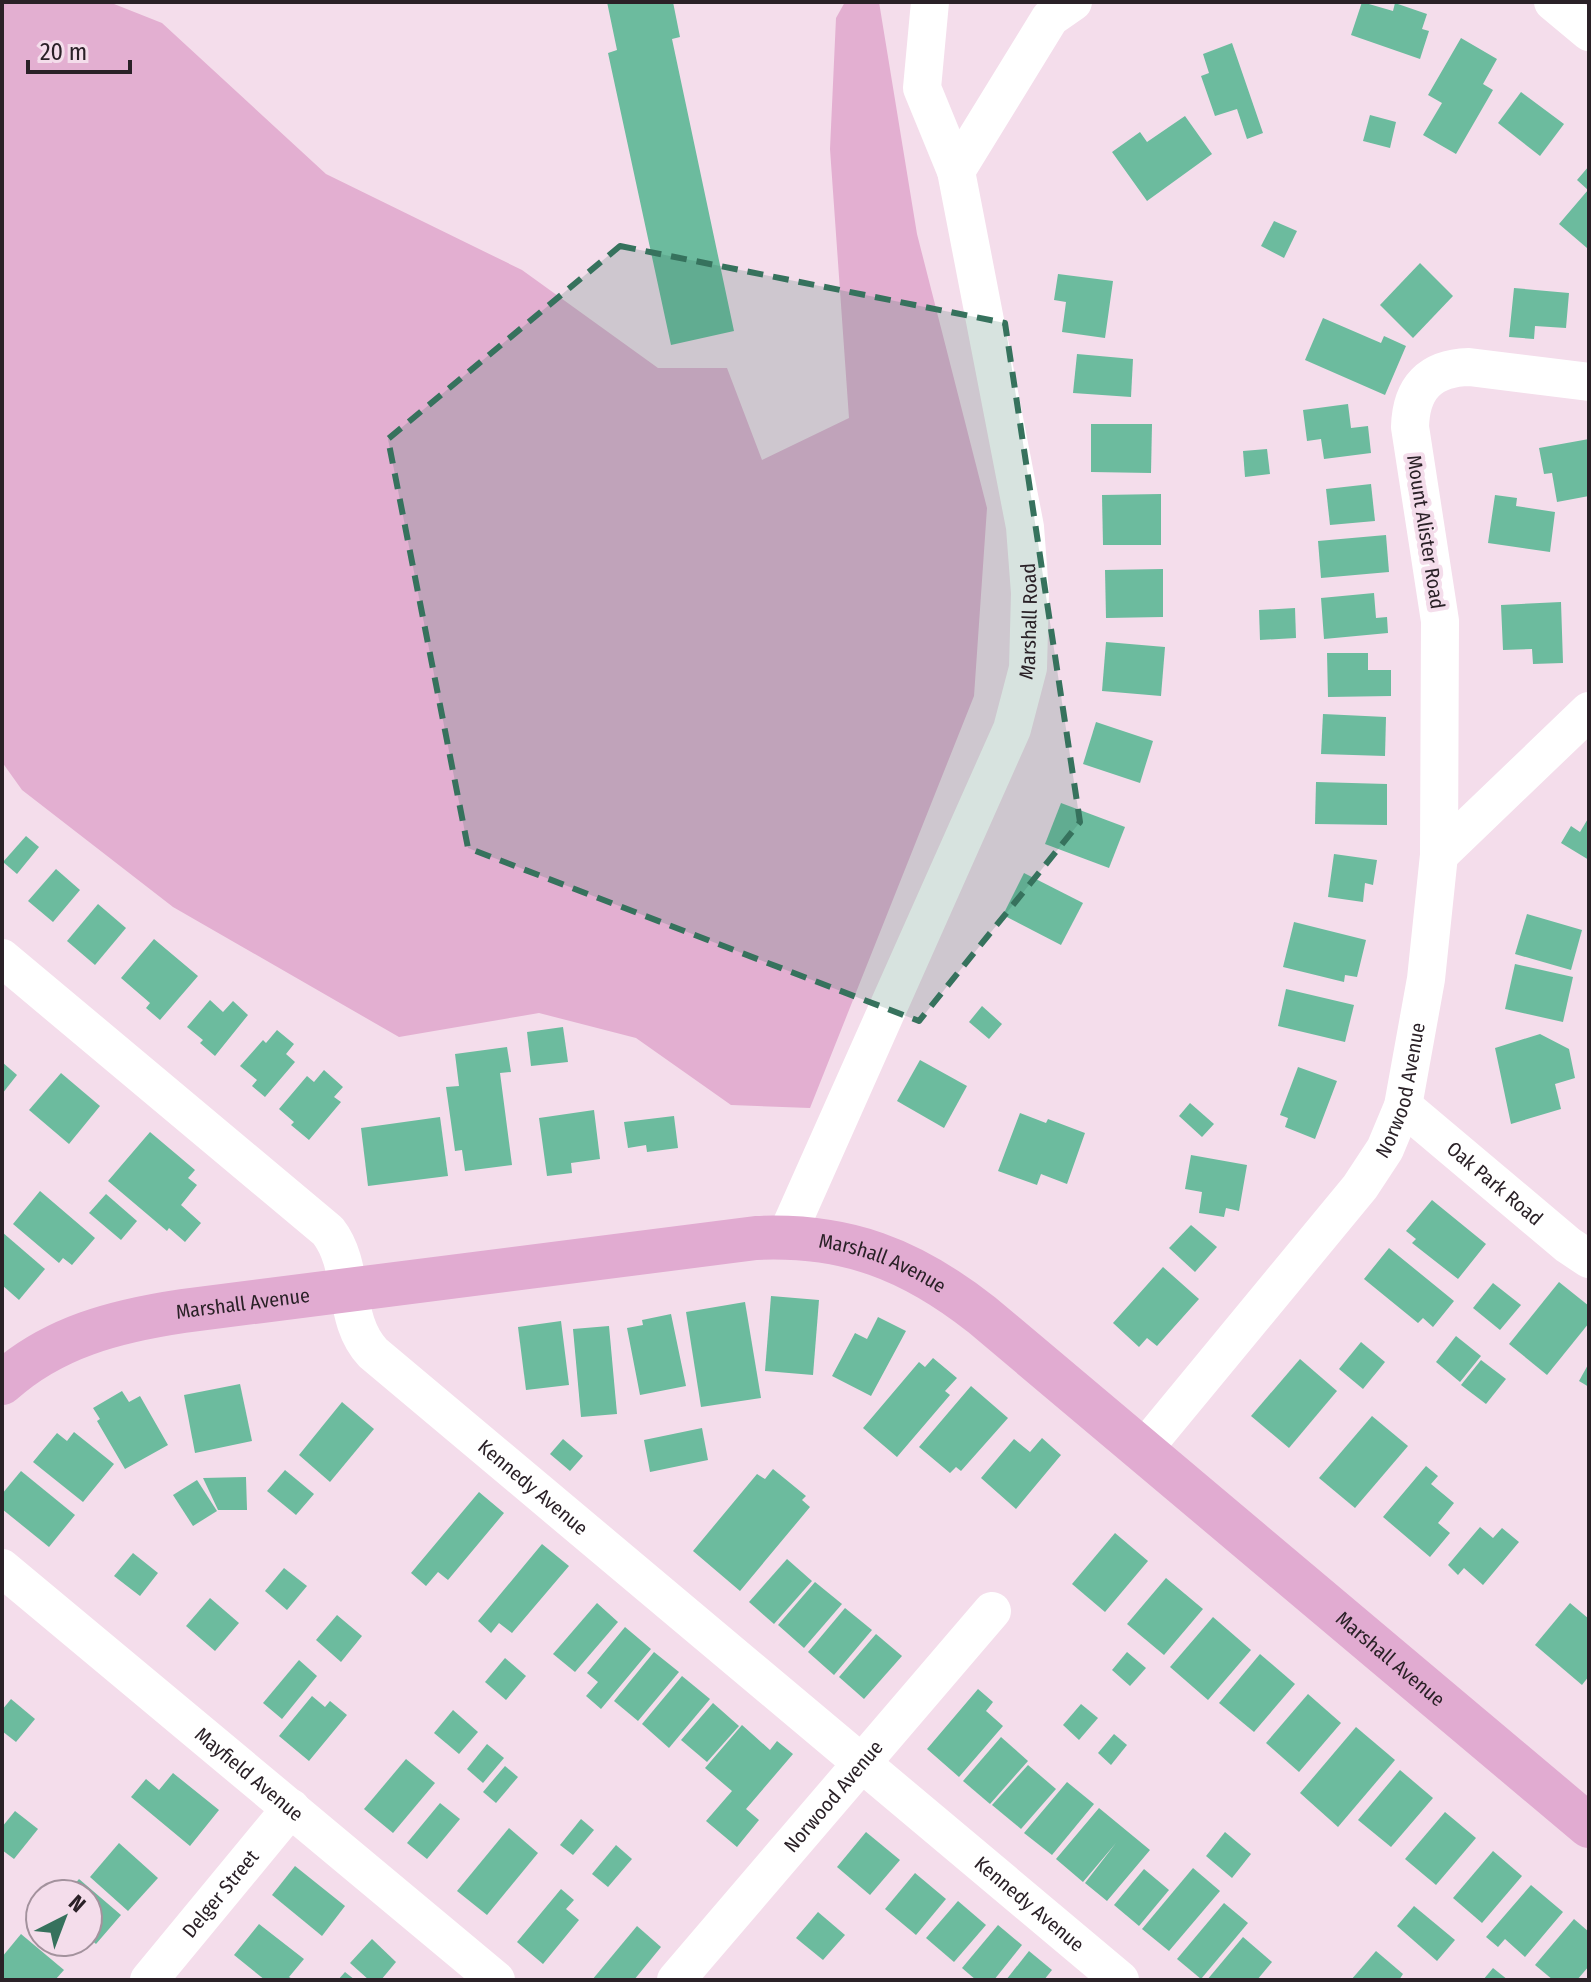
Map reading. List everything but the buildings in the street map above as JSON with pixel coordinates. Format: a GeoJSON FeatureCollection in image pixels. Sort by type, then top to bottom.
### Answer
{"type":"FeatureCollection","features":[{"type":"Feature","properties":{"kind":"main road","name":"Marshall Avenue"},"geometry":{"type":"LineString","coordinates":[[2,1383],[37,1357],[70,1339],[106,1326],[183,1311],[729,1240],[786,1237],[844,1244],[875,1252],[933,1279],[982,1315],[1589,1826]]}},
{"type":"Feature","properties":{"kind":"street","name":"Marshall Road"},"geometry":{"type":"LineString","coordinates":[[786,1237],[1012,729],[1028,668],[1030,593],[1025,527],[956,171],[922,88],[930,2]]}},
{"type":"Feature","properties":{"kind":"street"},"geometry":{"type":"LineString","coordinates":[[956,171],[1050,18],[1073,2]]}},
{"type":"Feature","properties":{"kind":"street"},"geometry":{"type":"LineString","coordinates":[[1553,2],[1589,32]]}},
{"type":"Feature","properties":{"kind":"street","name":"Mount Alister Road"},"geometry":{"type":"LineString","coordinates":[[1439,855],[1440,621],[1410,411],[1425,382],[1438,372],[1453,367],[1589,382]]}},
{"type":"Feature","properties":{"kind":"street"},"geometry":{"type":"LineString","coordinates":[[1439,855],[1589,711]]}},
{"type":"Feature","properties":{"kind":"street","name":"Norwood Avenue"},"geometry":{"type":"LineString","coordinates":[[1143,1450],[1360,1187],[1385,1149],[1403,1106],[1426,979],[1439,855]]}},
{"type":"Feature","properties":{"kind":"street","name":"Kennedy Avenue"},"geometry":{"type":"LineString","coordinates":[[2,958],[328,1231],[343,1257],[358,1334],[373,1353],[1120,1980]]}},
{"type":"Feature","properties":{"kind":"street","name":"Oak Park Road"},"geometry":{"type":"LineString","coordinates":[[1403,1106],[1547,1228],[1589,1259]]}},
{"type":"Feature","properties":{"kind":"street","name":"Mayfield Avenue"},"geometry":{"type":"LineString","coordinates":[[2,1568],[496,1980]]}},
{"type":"Feature","properties":{"kind":"street","name":"Norwood Avenue"},"geometry":{"type":"LineString","coordinates":[[676,1980],[992,1611]]}},
{"type":"Feature","properties":{"kind":"street","name":"Delger Street"},"geometry":{"type":"LineString","coordinates":[[149,1980],[291,1808]]}},
{"type":"Feature","properties":{"kind":"highlighted area"},"geometry":{"type":"Polygon","coordinates":[[[620,246],[1005,323],[1080,822],[919,1021],[468,848],[388,439],[620,246]]]}},
{"type":"Feature","properties":{"kind":"shaded area"},"geometry":{"type":"Polygon","coordinates":[[[2,2],[109,2],[162,23],[326,174],[522,270],[658,368],[727,368],[762,460],[849,418],[830,149],[836,18],[845,2],[879,2],[917,234],[987,508],[974,696],[810,1108],[731,1105],[636,1038],[539,1013],[399,1037],[173,907],[22,790],[2,762],[2,2]]]}}]}
